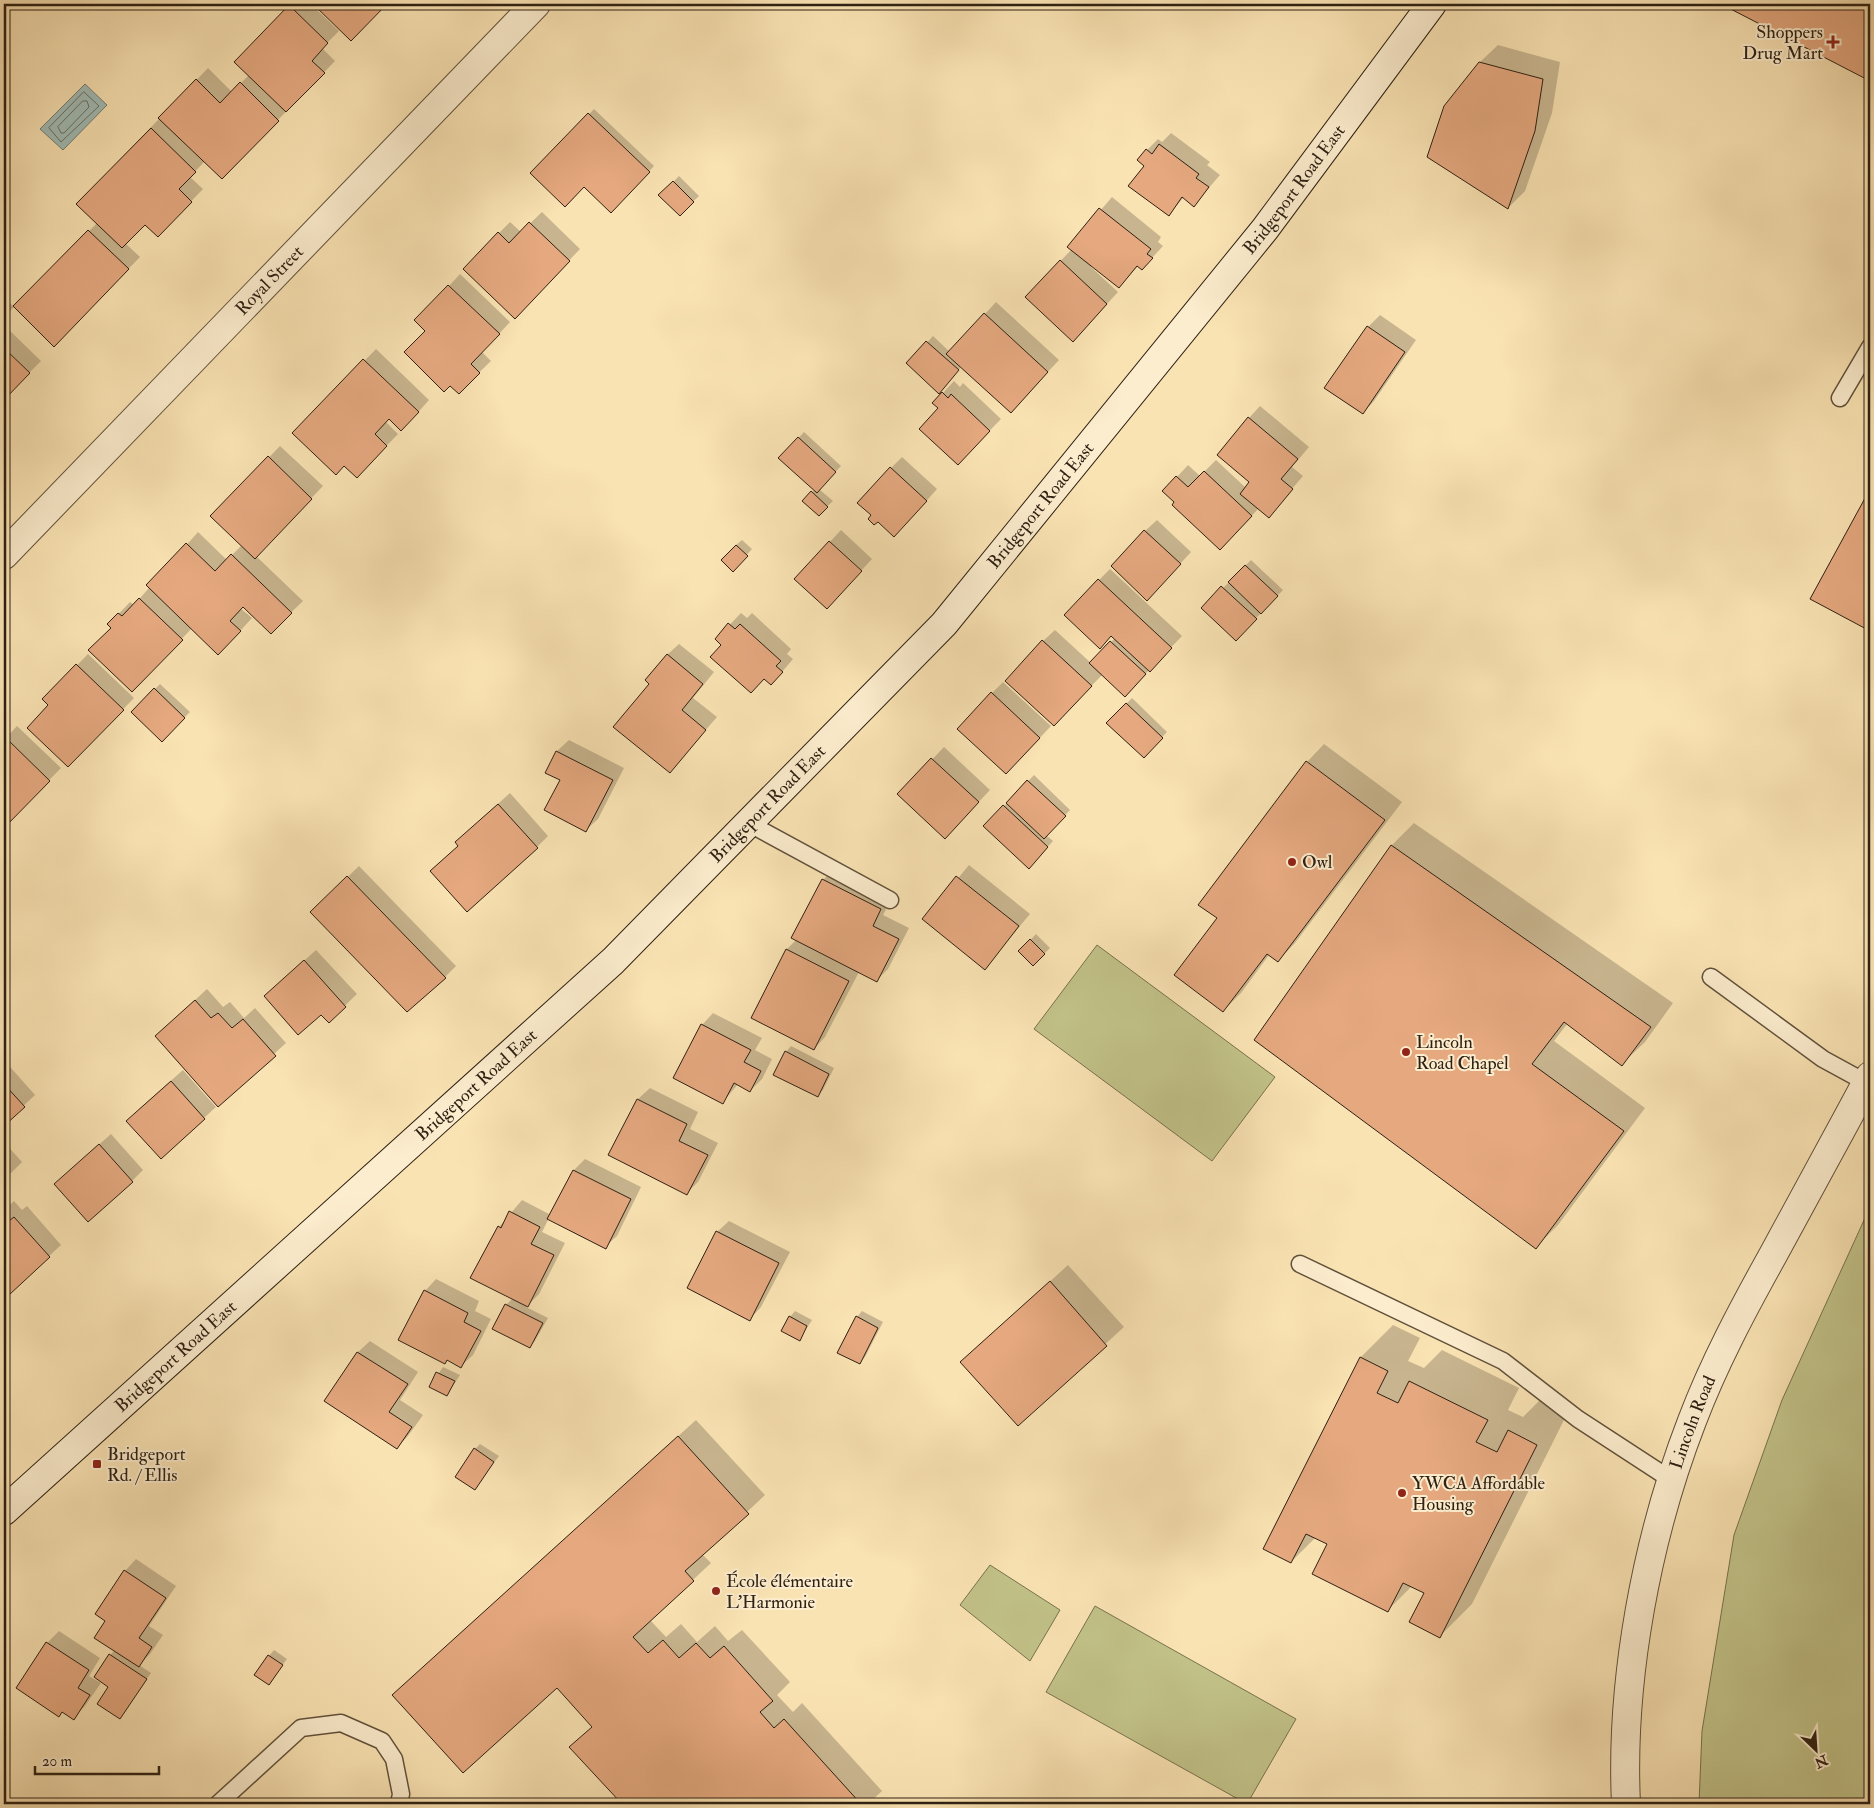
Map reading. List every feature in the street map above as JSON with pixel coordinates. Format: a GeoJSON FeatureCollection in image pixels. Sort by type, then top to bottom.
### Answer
{"type":"FeatureCollection","features":[{"type":"Feature","properties":{"kind":"main road","name":"Royal Street"},"geometry":{"type":"LineString","coordinates":[[4,555],[536,4]]}},
{"type":"Feature","properties":{"kind":"main road","name":"Bridgeport Road East"},"geometry":{"type":"LineString","coordinates":[[4,1511],[613,961],[944,624],[1265,229],[1432,4]]}},
{"type":"Feature","properties":{"kind":"main road","name":"Lincoln Road"},"geometry":{"type":"LineString","coordinates":[[1626,1804],[1624,1762],[1635,1628],[1670,1479],[1692,1419],[1732,1330],[1869,1080]]}},
{"type":"Feature","properties":{"kind":"lane"},"geometry":{"type":"LineString","coordinates":[[1840,398],[1870,347]]}},
{"type":"Feature","properties":{"kind":"lane"},"geometry":{"type":"LineString","coordinates":[[748,823],[890,900]]}},
{"type":"Feature","properties":{"kind":"lane"},"geometry":{"type":"LineString","coordinates":[[1711,978],[1823,1059],[1869,1080]]}},
{"type":"Feature","properties":{"kind":"lane"},"geometry":{"type":"LineString","coordinates":[[1300,1264],[1503,1361],[1578,1419],[1670,1479]]}},
{"type":"Feature","properties":{"kind":"lane"},"geometry":{"type":"LineString","coordinates":[[218,1804],[301,1728],[341,1723],[382,1741],[394,1759],[401,1794],[399,1804]]}},
{"type":"Feature","properties":{"kind":"green space"},"geometry":{"type":"Polygon","coordinates":[[[1097,945],[1275,1077],[1212,1161],[1034,1029],[1097,945]]]}},
{"type":"Feature","properties":{"kind":"green space"},"geometry":{"type":"Polygon","coordinates":[[[1870,1207],[1870,1804],[1699,1804],[1702,1731],[1734,1535],[1782,1400],[1870,1207]]]}},
{"type":"Feature","properties":{"kind":"green space"},"geometry":{"type":"Polygon","coordinates":[[[990,1565],[1060,1610],[1030,1661],[960,1605],[990,1565]]]}},
{"type":"Feature","properties":{"kind":"green space"},"geometry":{"type":"Polygon","coordinates":[[[1095,1606],[1296,1719],[1247,1804],[1046,1692],[1095,1606]]]}},
{"type":"Feature","properties":{"kind":"water"},"geometry":{"type":"Polygon","coordinates":[[[85,84],[107,105],[63,150],[40,129],[85,84]]]}},
{"type":"Feature","properties":{"kind":"building"},"geometry":{"type":"Polygon","coordinates":[[[313,4],[387,4],[351,41],[313,4]]]}},
{"type":"Feature","properties":{"kind":"building","name":"Shoppers Drug Mart"},"geometry":{"type":"Polygon","coordinates":[[[1721,4],[1870,4],[1870,81],[1721,4]]]}},
{"type":"Feature","properties":{"kind":"building"},"geometry":{"type":"Polygon","coordinates":[[[289,5],[328,43],[312,61],[325,73],[286,112],[234,62],[289,5]]]}},
{"type":"Feature","properties":{"kind":"building"},"geometry":{"type":"Polygon","coordinates":[[[1479,62],[1543,79],[1535,131],[1508,209],[1427,157],[1444,106],[1479,62]]]}},
{"type":"Feature","properties":{"kind":"building"},"geometry":{"type":"Polygon","coordinates":[[[196,79],[220,103],[240,82],[279,121],[222,179],[158,118],[196,79]]]}},
{"type":"Feature","properties":{"kind":"building"},"geometry":{"type":"Polygon","coordinates":[[[588,113],[650,172],[611,213],[584,187],[565,207],[530,173],[588,113]]]}},
{"type":"Feature","properties":{"kind":"building"},"geometry":{"type":"Polygon","coordinates":[[[151,128],[196,172],[179,189],[192,202],[158,237],[145,225],[122,248],[76,204],[151,128]]]}},
{"type":"Feature","properties":{"kind":"building"},"geometry":{"type":"Polygon","coordinates":[[[1159,144],[1199,174],[1196,178],[1209,187],[1194,207],[1182,197],[1169,216],[1128,186],[1144,166],[1137,160],[1146,149],[1152,154],[1159,144]]]}},
{"type":"Feature","properties":{"kind":"building"},"geometry":{"type":"Polygon","coordinates":[[[673,181],[694,202],[680,216],[658,195],[673,181]]]}},
{"type":"Feature","properties":{"kind":"building"},"geometry":{"type":"Polygon","coordinates":[[[1099,208],[1151,249],[1147,254],[1153,258],[1142,270],[1137,266],[1119,288],[1067,247],[1099,208]]]}},
{"type":"Feature","properties":{"kind":"building"},"geometry":{"type":"Polygon","coordinates":[[[529,222],[570,261],[515,319],[463,269],[498,232],[509,243],[529,222]]]}},
{"type":"Feature","properties":{"kind":"building"},"geometry":{"type":"Polygon","coordinates":[[[88,230],[129,269],[54,347],[13,306],[88,230]]]}},
{"type":"Feature","properties":{"kind":"building"},"geometry":{"type":"Polygon","coordinates":[[[1060,260],[1107,304],[1073,342],[1025,297],[1060,260]]]}},
{"type":"Feature","properties":{"kind":"building"},"geometry":{"type":"Polygon","coordinates":[[[448,285],[500,334],[471,364],[480,373],[459,394],[450,386],[444,392],[404,352],[425,331],[414,320],[448,285]]]}},
{"type":"Feature","properties":{"kind":"building"},"geometry":{"type":"Polygon","coordinates":[[[984,313],[1048,372],[1011,413],[946,354],[984,313]]]}},
{"type":"Feature","properties":{"kind":"building"},"geometry":{"type":"Polygon","coordinates":[[[1367,326],[1405,352],[1363,414],[1324,388],[1367,326]]]}},
{"type":"Feature","properties":{"kind":"building"},"geometry":{"type":"Polygon","coordinates":[[[926,341],[959,370],[939,394],[906,363],[926,341]]]}},
{"type":"Feature","properties":{"kind":"building"},"geometry":{"type":"Polygon","coordinates":[[[4,348],[30,373],[4,400],[4,348]]]}},
{"type":"Feature","properties":{"kind":"building"},"geometry":{"type":"Polygon","coordinates":[[[363,359],[419,412],[401,431],[389,419],[375,434],[387,446],[357,478],[344,466],[336,475],[292,433],[363,359]]]}},
{"type":"Feature","properties":{"kind":"building"},"geometry":{"type":"Polygon","coordinates":[[[942,392],[948,398],[951,394],[990,431],[958,465],[919,429],[938,408],[932,403],[942,392]]]}},
{"type":"Feature","properties":{"kind":"building"},"geometry":{"type":"Polygon","coordinates":[[[1248,417],[1298,459],[1281,479],[1293,489],[1269,518],[1240,494],[1249,482],[1217,455],[1248,417]]]}},
{"type":"Feature","properties":{"kind":"building"},"geometry":{"type":"Polygon","coordinates":[[[798,437],[836,472],[817,493],[778,458],[798,437]]]}},
{"type":"Feature","properties":{"kind":"building"},"geometry":{"type":"Polygon","coordinates":[[[268,456],[312,499],[255,559],[210,516],[268,456]]]}},
{"type":"Feature","properties":{"kind":"building"},"geometry":{"type":"Polygon","coordinates":[[[890,467],[927,501],[894,537],[878,522],[874,525],[868,519],[871,515],[857,503],[890,467]]]}},
{"type":"Feature","properties":{"kind":"building"},"geometry":{"type":"Polygon","coordinates":[[[1204,471],[1252,516],[1220,550],[1172,505],[1174,502],[1162,491],[1176,476],[1188,487],[1204,471]]]}},
{"type":"Feature","properties":{"kind":"building"},"geometry":{"type":"Polygon","coordinates":[[[1870,489],[1870,631],[1810,599],[1870,489]]]}},
{"type":"Feature","properties":{"kind":"building"},"geometry":{"type":"Polygon","coordinates":[[[811,491],[828,507],[819,516],[802,501],[811,491]]]}},
{"type":"Feature","properties":{"kind":"building"},"geometry":{"type":"Polygon","coordinates":[[[1144,530],[1181,564],[1147,601],[1111,566],[1144,530]]]}},
{"type":"Feature","properties":{"kind":"building"},"geometry":{"type":"Polygon","coordinates":[[[829,541],[862,571],[827,609],[794,579],[829,541]]]}},
{"type":"Feature","properties":{"kind":"building"},"geometry":{"type":"Polygon","coordinates":[[[186,543],[215,571],[231,554],[292,613],[271,634],[243,607],[230,621],[241,631],[218,655],[146,585],[186,543]]]}},
{"type":"Feature","properties":{"kind":"building"},"geometry":{"type":"Polygon","coordinates":[[[736,545],[748,556],[733,572],[721,560],[736,545]]]}},
{"type":"Feature","properties":{"kind":"building"},"geometry":{"type":"Polygon","coordinates":[[[1245,565],[1278,596],[1261,614],[1228,582],[1245,565]]]}},
{"type":"Feature","properties":{"kind":"building"},"geometry":{"type":"Polygon","coordinates":[[[1098,579],[1172,648],[1150,672],[1111,636],[1100,649],[1064,615],[1098,579]]]}},
{"type":"Feature","properties":{"kind":"building"},"geometry":{"type":"Polygon","coordinates":[[[1221,586],[1257,619],[1236,641],[1201,608],[1221,586]]]}},
{"type":"Feature","properties":{"kind":"building"},"geometry":{"type":"Polygon","coordinates":[[[139,598],[183,640],[132,692],[88,650],[111,628],[107,624],[118,613],[122,616],[139,598]]]}},
{"type":"Feature","properties":{"kind":"building"},"geometry":{"type":"Polygon","coordinates":[[[728,623],[735,629],[740,624],[781,661],[776,666],[783,672],[771,685],[764,679],[751,693],[710,657],[721,645],[715,639],[728,623]]]}},
{"type":"Feature","properties":{"kind":"building"},"geometry":{"type":"Polygon","coordinates":[[[1042,640],[1092,686],[1054,726],[1005,681],[1042,640]]]}},
{"type":"Feature","properties":{"kind":"building"},"geometry":{"type":"Polygon","coordinates":[[[1110,641],[1146,674],[1125,697],[1089,663],[1110,641]]]}},
{"type":"Feature","properties":{"kind":"building"},"geometry":{"type":"Polygon","coordinates":[[[667,654],[703,684],[682,710],[706,730],[670,773],[613,727],[649,684],[645,680],[667,654]]]}},
{"type":"Feature","properties":{"kind":"building"},"geometry":{"type":"Polygon","coordinates":[[[76,664],[124,710],[68,767],[27,728],[48,705],[42,699],[76,664]]]}},
{"type":"Feature","properties":{"kind":"building"},"geometry":{"type":"Polygon","coordinates":[[[154,688],[185,718],[162,742],[131,712],[154,688]]]}},
{"type":"Feature","properties":{"kind":"building"},"geometry":{"type":"Polygon","coordinates":[[[991,692],[1040,738],[1006,774],[957,729],[991,692]]]}},
{"type":"Feature","properties":{"kind":"building"},"geometry":{"type":"Polygon","coordinates":[[[1126,703],[1163,738],[1144,758],[1106,723],[1126,703]]]}},
{"type":"Feature","properties":{"kind":"building"},"geometry":{"type":"Polygon","coordinates":[[[4,738],[50,781],[4,828],[4,738]]]}},
{"type":"Feature","properties":{"kind":"building"},"geometry":{"type":"Polygon","coordinates":[[[556,751],[613,780],[586,832],[544,810],[560,780],[545,773],[556,751]]]}},
{"type":"Feature","properties":{"kind":"building"},"geometry":{"type":"Polygon","coordinates":[[[931,758],[979,802],[945,839],[897,794],[931,758]]]}},
{"type":"Feature","properties":{"kind":"building","name":"Owl"},"geometry":{"type":"Polygon","coordinates":[[[1306,761],[1385,820],[1278,962],[1267,954],[1223,1012],[1174,975],[1217,918],[1198,905],[1306,761]]]}},
{"type":"Feature","properties":{"kind":"building"},"geometry":{"type":"Polygon","coordinates":[[[1027,780],[1066,816],[1044,839],[1006,803],[1027,780]]]}},
{"type":"Feature","properties":{"kind":"building"},"geometry":{"type":"Polygon","coordinates":[[[498,804],[538,848],[467,912],[430,871],[458,846],[455,842],[498,804]]]}},
{"type":"Feature","properties":{"kind":"building"},"geometry":{"type":"Polygon","coordinates":[[[1003,805],[1048,847],[1029,869],[983,826],[1003,805]]]}},
{"type":"Feature","properties":{"kind":"building","name":"Lincoln Road Chapel"},"geometry":{"type":"Polygon","coordinates":[[[1391,845],[1651,1027],[1622,1066],[1564,1022],[1532,1064],[1624,1131],[1536,1249],[1254,1040],[1391,845]]]}},
{"type":"Feature","properties":{"kind":"building"},"geometry":{"type":"Polygon","coordinates":[[[347,876],[446,978],[407,1012],[310,912],[347,876]]]}},
{"type":"Feature","properties":{"kind":"building"},"geometry":{"type":"Polygon","coordinates":[[[956,876],[1019,926],[985,970],[922,919],[956,876]]]}},
{"type":"Feature","properties":{"kind":"building"},"geometry":{"type":"Polygon","coordinates":[[[822,879],[881,909],[873,926],[899,939],[877,982],[791,938],[822,879]]]}},
{"type":"Feature","properties":{"kind":"building"},"geometry":{"type":"Polygon","coordinates":[[[1030,939],[1045,954],[1033,966],[1018,951],[1030,939]]]}},
{"type":"Feature","properties":{"kind":"building"},"geometry":{"type":"Polygon","coordinates":[[[786,949],[849,981],[814,1050],[751,1018],[786,949]]]}},
{"type":"Feature","properties":{"kind":"building"},"geometry":{"type":"Polygon","coordinates":[[[304,960],[346,1007],[329,1023],[321,1015],[298,1035],[264,996],[304,960]]]}},
{"type":"Feature","properties":{"kind":"building"},"geometry":{"type":"Polygon","coordinates":[[[195,1000],[211,1018],[218,1013],[232,1028],[243,1019],[276,1056],[218,1107],[155,1036],[195,1000]]]}},
{"type":"Feature","properties":{"kind":"building"},"geometry":{"type":"Polygon","coordinates":[[[701,1024],[751,1050],[744,1062],[761,1071],[750,1092],[734,1083],[723,1104],[673,1078],[701,1024]]]}},
{"type":"Feature","properties":{"kind":"building"},"geometry":{"type":"Polygon","coordinates":[[[785,1051],[829,1074],[818,1097],[773,1075],[785,1051]]]}},
{"type":"Feature","properties":{"kind":"building"},"geometry":{"type":"Polygon","coordinates":[[[171,1081],[205,1119],[161,1159],[126,1121],[171,1081]]]}},
{"type":"Feature","properties":{"kind":"building"},"geometry":{"type":"Polygon","coordinates":[[[4,1084],[25,1107],[4,1126],[4,1084]]]}},
{"type":"Feature","properties":{"kind":"building"},"geometry":{"type":"Polygon","coordinates":[[[637,1099],[687,1124],[679,1141],[708,1155],[687,1195],[608,1155],[637,1099]]]}},
{"type":"Feature","properties":{"kind":"building"},"geometry":{"type":"Polygon","coordinates":[[[99,1144],[133,1182],[88,1222],[54,1184],[99,1144]]]}},
{"type":"Feature","properties":{"kind":"building"},"geometry":{"type":"Polygon","coordinates":[[[573,1170],[631,1199],[606,1249],[547,1219],[573,1170]]]}},
{"type":"Feature","properties":{"kind":"building"},"geometry":{"type":"Polygon","coordinates":[[[509,1211],[540,1227],[531,1244],[554,1255],[528,1307],[470,1278],[498,1226],[501,1228],[509,1211]]]}},
{"type":"Feature","properties":{"kind":"building"},"geometry":{"type":"Polygon","coordinates":[[[4,1214],[9,1221],[14,1217],[50,1257],[9,1295],[4,1289],[4,1214]]]}},
{"type":"Feature","properties":{"kind":"building"},"geometry":{"type":"Polygon","coordinates":[[[716,1231],[779,1263],[750,1321],[687,1288],[716,1231]]]}},
{"type":"Feature","properties":{"kind":"building"},"geometry":{"type":"Polygon","coordinates":[[[1050,1281],[1107,1346],[1018,1426],[960,1362],[1050,1281]]]}},
{"type":"Feature","properties":{"kind":"building"},"geometry":{"type":"Polygon","coordinates":[[[424,1290],[468,1313],[464,1322],[481,1331],[461,1368],[447,1360],[445,1364],[398,1340],[424,1290]]]}},
{"type":"Feature","properties":{"kind":"building"},"geometry":{"type":"Polygon","coordinates":[[[505,1304],[543,1323],[530,1348],[492,1329],[505,1304]]]}},
{"type":"Feature","properties":{"kind":"building"},"geometry":{"type":"Polygon","coordinates":[[[789,1316],[807,1326],[800,1341],[781,1331],[789,1316]]]}},
{"type":"Feature","properties":{"kind":"building"},"geometry":{"type":"Polygon","coordinates":[[[856,1316],[878,1328],[860,1364],[837,1353],[856,1316]]]}},
{"type":"Feature","properties":{"kind":"building"},"geometry":{"type":"Polygon","coordinates":[[[357,1352],[408,1384],[389,1412],[412,1427],[397,1449],[324,1401],[357,1352]]]}},
{"type":"Feature","properties":{"kind":"building","name":"YWCA Affordable Housing"},"geometry":{"type":"Polygon","coordinates":[[[1360,1357],[1388,1371],[1377,1393],[1398,1403],[1409,1381],[1488,1420],[1476,1442],[1497,1452],[1508,1430],[1537,1445],[1440,1638],[1409,1622],[1424,1593],[1403,1583],[1388,1612],[1312,1574],[1327,1544],[1306,1534],[1291,1563],[1263,1549],[1360,1357]]]}},
{"type":"Feature","properties":{"kind":"building"},"geometry":{"type":"Polygon","coordinates":[[[436,1372],[455,1381],[447,1396],[429,1387],[436,1372]]]}},
{"type":"Feature","properties":{"kind":"building"},"geometry":{"type":"Polygon","coordinates":[[[678,1436],[749,1514],[685,1571],[694,1581],[633,1637],[648,1653],[663,1640],[679,1658],[696,1643],[710,1658],[724,1646],[773,1701],[760,1712],[774,1728],[784,1719],[861,1804],[622,1804],[569,1747],[592,1727],[557,1688],[463,1773],[392,1695],[678,1436]]]}},
{"type":"Feature","properties":{"kind":"building"},"geometry":{"type":"Polygon","coordinates":[[[474,1448],[494,1462],[475,1490],[455,1477],[474,1448]]]}},
{"type":"Feature","properties":{"kind":"building"},"geometry":{"type":"Polygon","coordinates":[[[124,1570],[166,1598],[139,1638],[152,1647],[139,1667],[94,1638],[105,1621],[95,1614],[124,1570]]]}},
{"type":"Feature","properties":{"kind":"building"},"geometry":{"type":"Polygon","coordinates":[[[46,1642],[89,1670],[78,1688],[90,1695],[74,1720],[62,1712],[59,1717],[16,1688],[46,1642]]]}},
{"type":"Feature","properties":{"kind":"building"},"geometry":{"type":"Polygon","coordinates":[[[109,1654],[147,1679],[120,1719],[97,1704],[108,1687],[94,1677],[109,1654]]]}},
{"type":"Feature","properties":{"kind":"building"},"geometry":{"type":"Polygon","coordinates":[[[268,1655],[283,1665],[269,1685],[254,1675],[268,1655]]]}},
{"type":"Feature","properties":{"kind":"place","name":"Shoppers Drug Mart"},"geometry":{"type":"Point","coordinates":[1833,42]}},
{"type":"Feature","properties":{"kind":"place","name":"Owl"},"geometry":{"type":"Point","coordinates":[1292,862]}},
{"type":"Feature","properties":{"kind":"place","name":"Lincoln Road Chapel"},"geometry":{"type":"Point","coordinates":[1406,1052]}},
{"type":"Feature","properties":{"kind":"place","name":"Bridgeport Rd. / Ellis"},"geometry":{"type":"Point","coordinates":[97,1464]}},
{"type":"Feature","properties":{"kind":"place","name":"YWCA Affordable Housing"},"geometry":{"type":"Point","coordinates":[1402,1493]}},
{"type":"Feature","properties":{"kind":"place","name":"École élémentaire L'Harmonie"},"geometry":{"type":"Point","coordinates":[716,1591]}}]}
